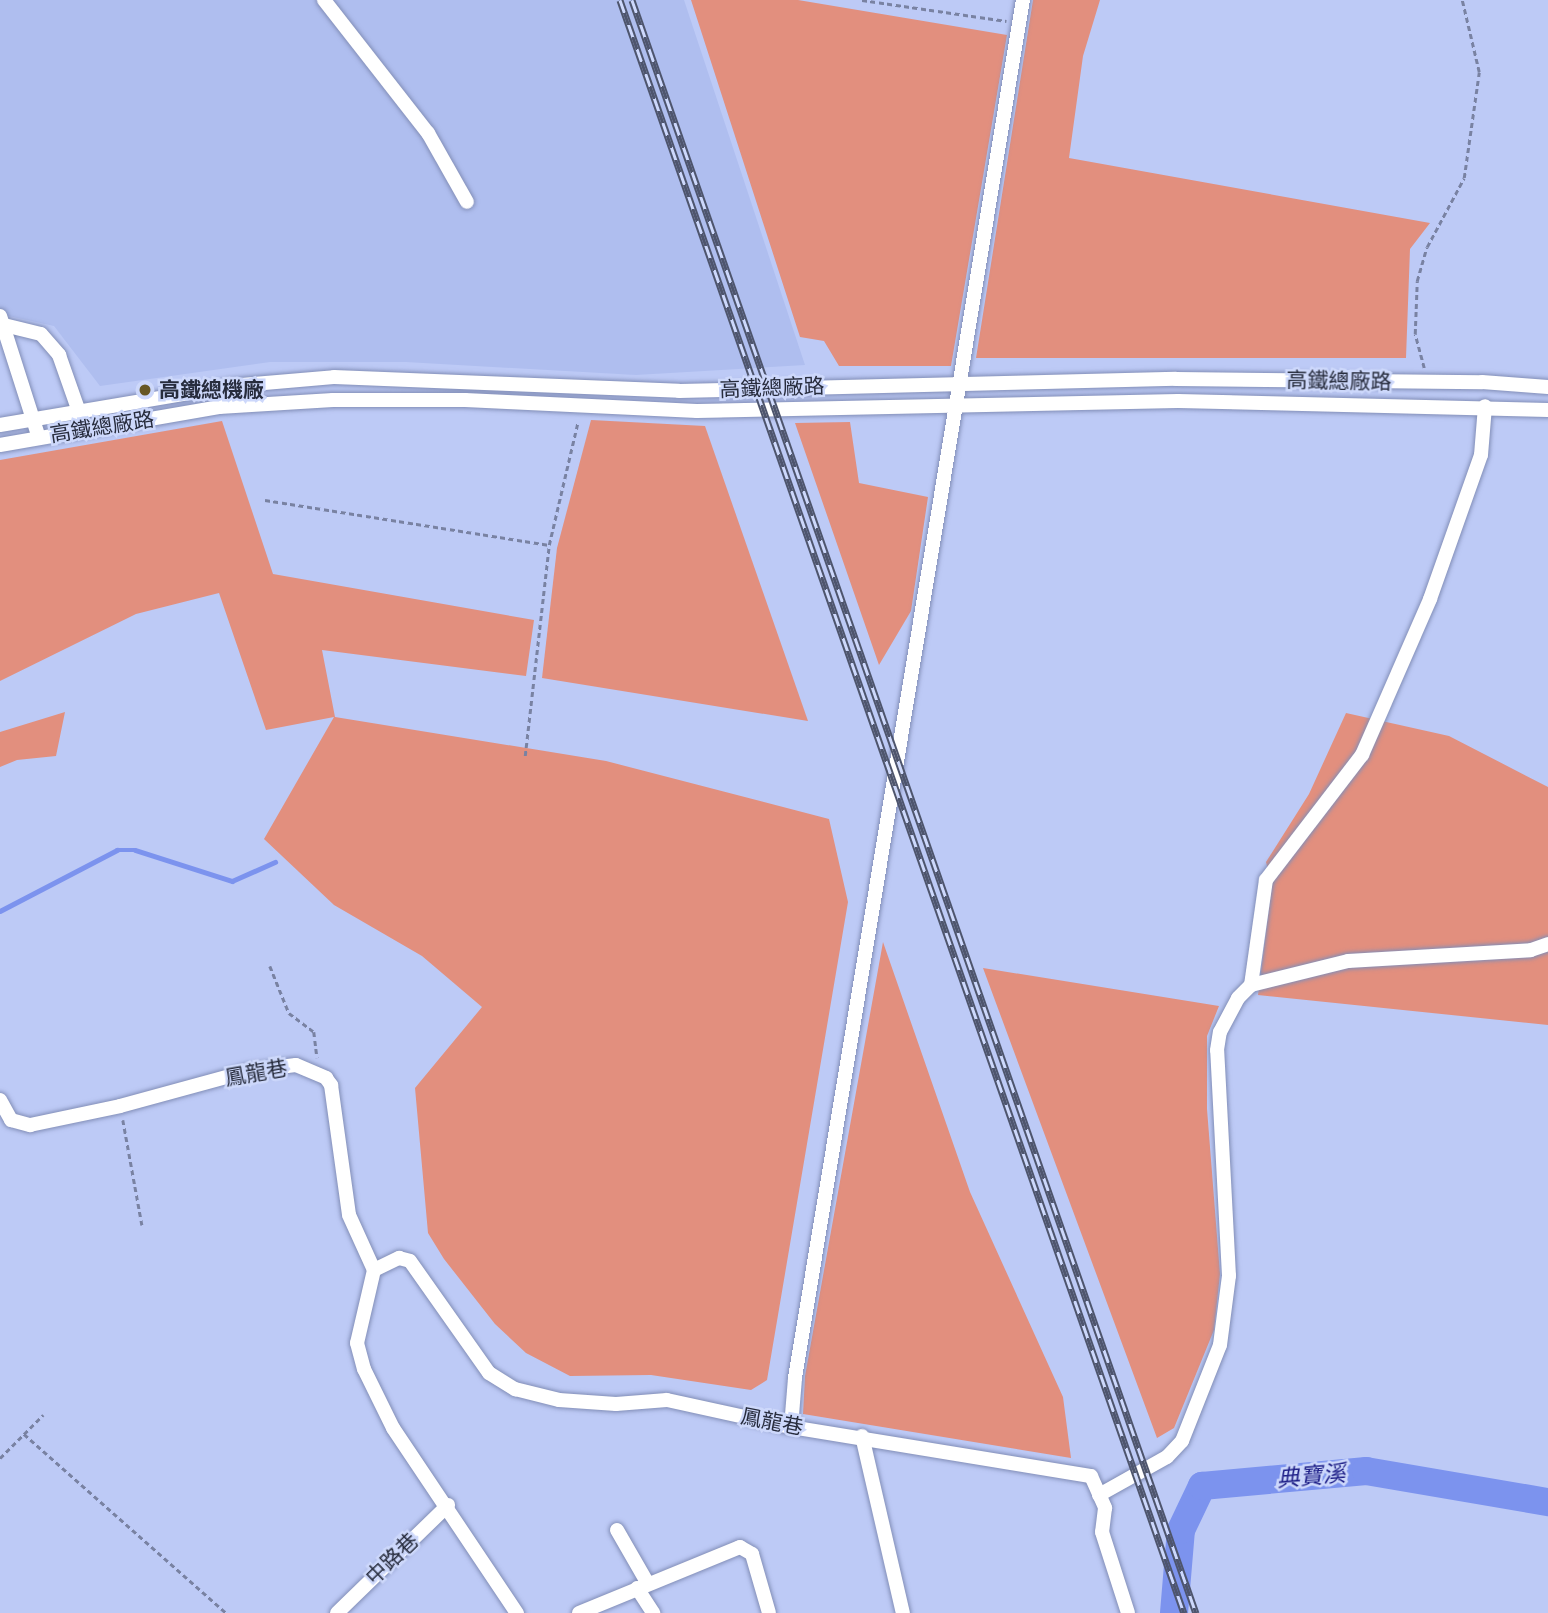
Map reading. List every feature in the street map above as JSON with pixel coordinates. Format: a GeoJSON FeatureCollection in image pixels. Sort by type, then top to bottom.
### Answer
{"type":"FeatureCollection","features":[{"type":"Feature","properties":{"kind":"street"},"geometry":{"type":"LineString","coordinates":[[324,0],[428,133],[467,202]]}},
{"type":"Feature","properties":{"kind":"street"},"geometry":{"type":"LineString","coordinates":[[791,1427],[795,1378],[1023,0]]}},
{"type":"Feature","properties":{"kind":"street"},"geometry":{"type":"LineString","coordinates":[[1,320],[41,334],[59,355],[78,409]]}},
{"type":"Feature","properties":{"kind":"street"},"geometry":{"type":"LineString","coordinates":[[1,320],[39,438]]}},
{"type":"Feature","properties":{"kind":"street","name":"高鐵總廠路"},"geometry":{"type":"LineString","coordinates":[[0,425],[78,409],[230,386],[334,377],[679,391],[1176,379],[1548,387]]}},
{"type":"Feature","properties":{"kind":"street","name":"高鐵總廠路"},"geometry":{"type":"LineString","coordinates":[[0,445],[219,407],[333,400],[465,400],[581,409],[696,411],[956,403],[1485,405],[1548,410]]}},
{"type":"Feature","properties":{"kind":"street"},"geometry":{"type":"LineString","coordinates":[[1128,1613],[1102,1532],[1105,1508],[1099,1495],[1167,1457],[1182,1441],[1220,1345],[1229,1276],[1217,1050],[1228,1014],[1251,985],[1266,880],[1362,755],[1430,599],[1481,455],[1485,405]]}},
{"type":"Feature","properties":{"kind":"street"},"geometry":{"type":"LineString","coordinates":[[1251,985],[1348,961],[1531,950],[1548,944]]}},
{"type":"Feature","properties":{"kind":"street","name":"鳳龍巷"},"geometry":{"type":"LineString","coordinates":[[0,1100],[11,1119],[30,1125],[120,1106],[248,1071],[296,1065],[318,1072],[331,1085],[349,1214],[374,1270],[398,1258],[410,1261],[489,1373],[515,1389],[582,1402],[667,1400],[791,1427],[862,1436],[1091,1476],[1099,1495]]}},
{"type":"Feature","properties":{"kind":"street"},"geometry":{"type":"LineString","coordinates":[[374,1270],[357,1343],[364,1369],[393,1428],[517,1613]]}},
{"type":"Feature","properties":{"kind":"street"},"geometry":{"type":"LineString","coordinates":[[862,1436],[902,1613]]}},
{"type":"Feature","properties":{"kind":"street","name":"中路巷"},"geometry":{"type":"LineString","coordinates":[[337,1613],[447,1505]]}},
{"type":"Feature","properties":{"kind":"street"},"geometry":{"type":"LineString","coordinates":[[617,1530],[653,1613]]}},
{"type":"Feature","properties":{"kind":"street"},"geometry":{"type":"LineString","coordinates":[[579,1613],[740,1547],[752,1554],[769,1613]]}},
{"type":"Feature","properties":{"kind":"path"},"geometry":{"type":"LineString","coordinates":[[862,0],[1019,22]]}},
{"type":"Feature","properties":{"kind":"path"},"geometry":{"type":"LineString","coordinates":[[1436,383],[1421,364],[1415,307],[1427,247],[1464,178],[1479,72],[1462,0]]}},
{"type":"Feature","properties":{"kind":"path"},"geometry":{"type":"LineString","coordinates":[[526,756],[549,545],[581,409]]}},
{"type":"Feature","properties":{"kind":"path"},"geometry":{"type":"LineString","coordinates":[[265,500],[549,545]]}},
{"type":"Feature","properties":{"kind":"path"},"geometry":{"type":"LineString","coordinates":[[270,967],[289,1013],[314,1032],[318,1072]]}},
{"type":"Feature","properties":{"kind":"path"},"geometry":{"type":"LineString","coordinates":[[120,1106],[142,1225]]}},
{"type":"Feature","properties":{"kind":"path"},"geometry":{"type":"LineString","coordinates":[[0,1458],[43,1415]]}},
{"type":"Feature","properties":{"kind":"path"},"geometry":{"type":"LineString","coordinates":[[24,1434],[226,1613]]}},
{"type":"Feature","properties":{"kind":"shaded area"},"geometry":{"type":"Polygon","coordinates":[[[0,0],[684,0],[805,365],[636,375],[406,362],[270,362],[100,386],[54,326],[0,314],[0,0]]]}},
{"type":"Feature","properties":{"kind":"shaded area"},"geometry":{"type":"Polygon","coordinates":[[[691,0],[798,0],[1007,35],[951,366],[839,366],[824,341],[800,337],[691,0]]]}},
{"type":"Feature","properties":{"kind":"shaded area"},"geometry":{"type":"Polygon","coordinates":[[[1033,0],[1100,0],[1083,56],[1069,158],[1430,223],[1410,249],[1406,358],[976,358],[1033,0]]]}},
{"type":"Feature","properties":{"kind":"shaded area"},"geometry":{"type":"Polygon","coordinates":[[[591,420],[705,426],[808,721],[542,678],[557,548],[591,420]]]}},
{"type":"Feature","properties":{"kind":"shaded area"},"geometry":{"type":"Polygon","coordinates":[[[222,421],[273,574],[534,620],[526,676],[322,650],[335,717],[606,761],[829,819],[848,902],[767,1380],[751,1390],[651,1375],[570,1376],[526,1353],[495,1324],[444,1259],[428,1233],[415,1088],[482,1007],[422,956],[334,905],[264,839],[334,717],[266,730],[219,593],[136,614],[0,681],[0,460],[222,421]]]}},
{"type":"Feature","properties":{"kind":"shaded area"},"geometry":{"type":"Polygon","coordinates":[[[850,422],[859,483],[928,497],[911,611],[879,665],[795,423],[850,422]]]}},
{"type":"Feature","properties":{"kind":"shaded area"},"geometry":{"type":"Polygon","coordinates":[[[65,712],[56,756],[17,760],[0,767],[0,732],[65,712]]]}},
{"type":"Feature","properties":{"kind":"shaded area"},"geometry":{"type":"Polygon","coordinates":[[[1346,713],[1449,736],[1548,787],[1548,1025],[1258,995],[1272,885],[1266,862],[1309,794],[1346,713]]]}},
{"type":"Feature","properties":{"kind":"shaded area"},"geometry":{"type":"Polygon","coordinates":[[[883,942],[970,1192],[1063,1397],[1071,1458],[803,1414],[805,1376],[883,942]]]}},
{"type":"Feature","properties":{"kind":"shaded area"},"geometry":{"type":"Polygon","coordinates":[[[983,968],[1219,1006],[1207,1036],[1207,1109],[1220,1274],[1214,1330],[1174,1428],[1157,1438],[983,968]]]}},
{"type":"Feature","properties":{"kind":"waterway"},"geometry":{"type":"LineString","coordinates":[[0,911],[117,850],[135,850],[232,881],[275,862]]}},
{"type":"Feature","properties":{"kind":"waterway","name":"典寶溪"},"geometry":{"type":"LineString","coordinates":[[1174,1613],[1181,1530],[1202,1486],[1366,1471],[1548,1502]]}},
{"type":"Feature","properties":{"kind":"railway"},"geometry":{"type":"LineString","coordinates":[[620,0],[1184,1613]]}},
{"type":"Feature","properties":{"kind":"railway"},"geometry":{"type":"LineString","coordinates":[[632,0],[1196,1613]]}},
{"type":"Feature","properties":{"kind":"place","name":"高鐵總機廠"},"geometry":{"type":"Point","coordinates":[145,390]}}]}
